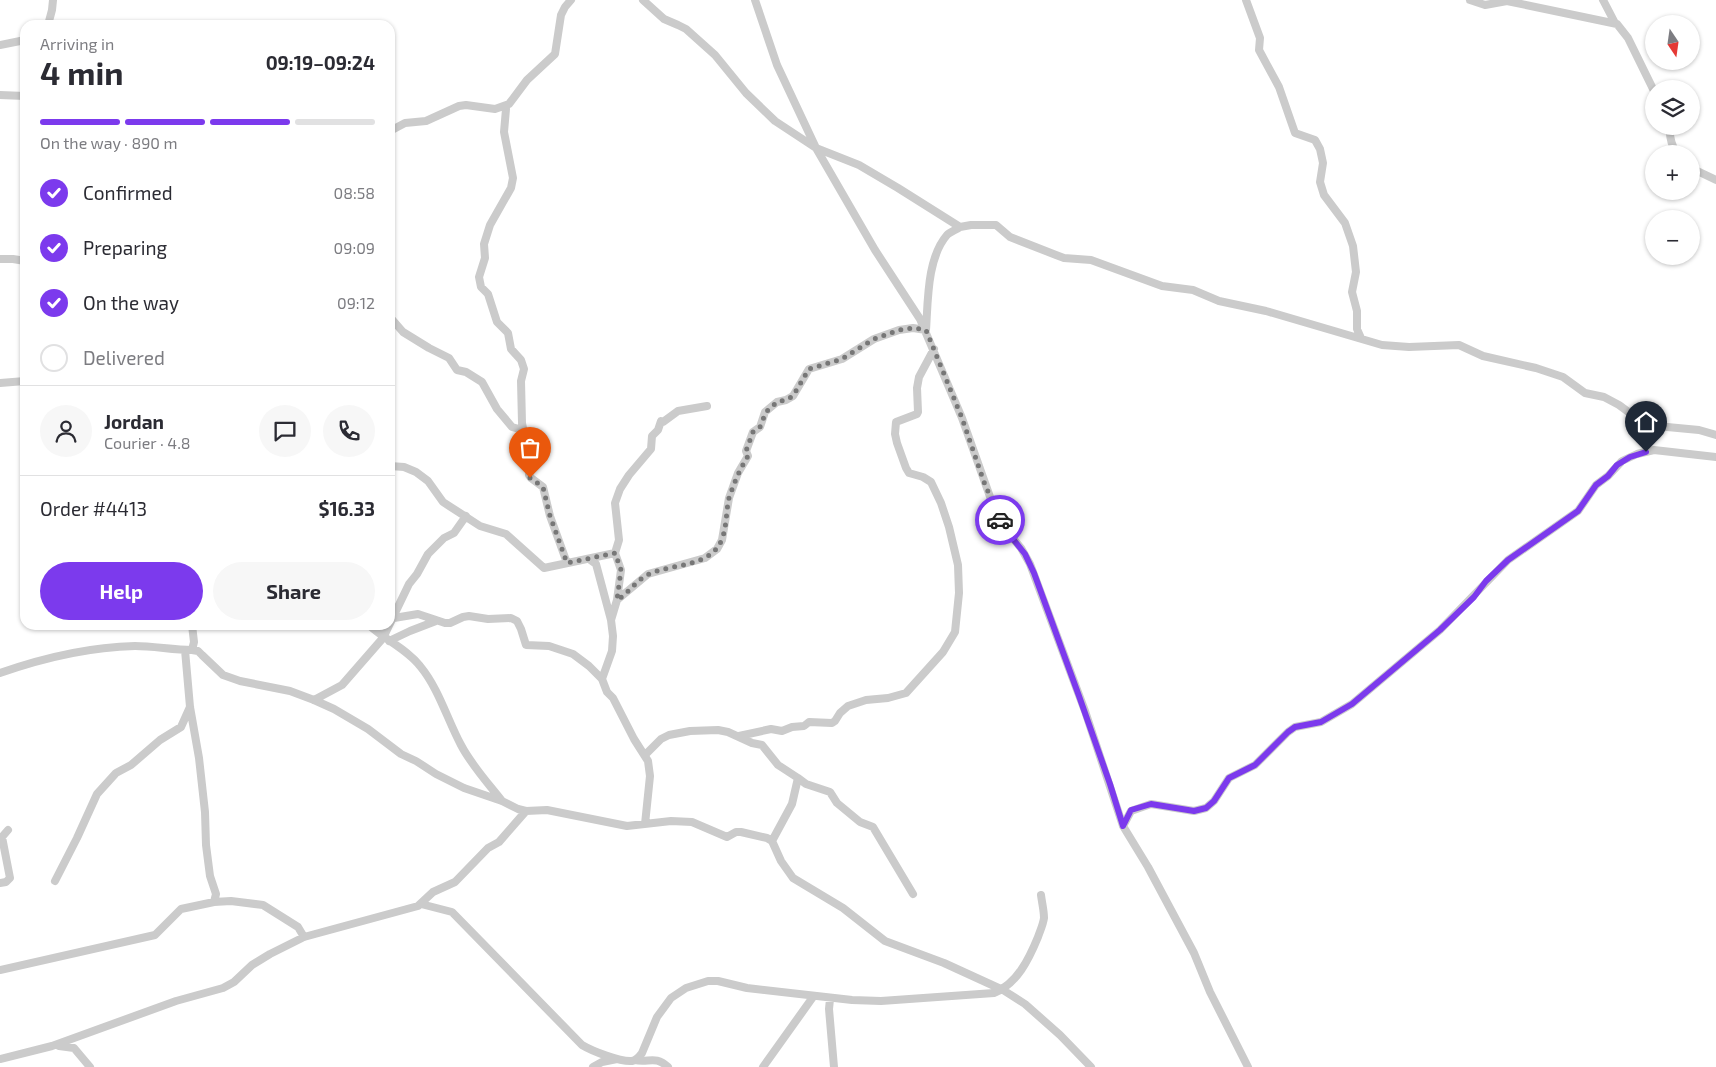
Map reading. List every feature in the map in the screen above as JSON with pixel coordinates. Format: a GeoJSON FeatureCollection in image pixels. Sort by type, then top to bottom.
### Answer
{"type":"FeatureCollection","features":[{"type":"Feature","properties":{"kind":"street"},"geometry":{"type":"LineString","coordinates":[[49,20],[53,0]]}},
{"type":"Feature","properties":{"kind":"street"},"geometry":{"type":"LineString","coordinates":[[395,128],[405,123],[426,121],[459,106],[494,109],[509,104],[527,80],[555,54],[561,15],[564,7],[571,0]]}},
{"type":"Feature","properties":{"kind":"street"},"geometry":{"type":"LineString","coordinates":[[643,0],[664,19],[686,30],[715,55],[746,94],[775,122],[816,148],[859,166],[898,188],[960,227]]}},
{"type":"Feature","properties":{"kind":"street"},"geometry":{"type":"LineString","coordinates":[[755,0],[777,65],[816,148],[826,162],[875,250],[907,296],[926,330],[962,418],[994,508],[1005,529],[1025,554],[1034,573],[1110,784],[1123,826],[1148,867],[1194,953],[1210,992],[1248,1067]]}},
{"type":"Feature","properties":{"kind":"street"},"geometry":{"type":"LineString","coordinates":[[1246,0],[1260,38],[1259,50],[1279,87],[1296,133],[1315,140],[1320,149],[1323,163],[1320,182],[1324,196],[1345,223],[1353,246],[1356,272],[1352,292],[1357,329],[1361,338]]}},
{"type":"Feature","properties":{"kind":"street"},"geometry":{"type":"LineString","coordinates":[[1470,0],[1485,5],[1507,1],[1615,23],[1622,28],[1628,38],[1649,80]]}},
{"type":"Feature","properties":{"kind":"street"},"geometry":{"type":"LineString","coordinates":[[1603,0],[1615,23]]}},
{"type":"Feature","properties":{"kind":"street"},"geometry":{"type":"LineString","coordinates":[[0,45],[20,41]]}},
{"type":"Feature","properties":{"kind":"street"},"geometry":{"type":"LineString","coordinates":[[0,95],[20,96]]}},
{"type":"Feature","properties":{"kind":"street"},"geometry":{"type":"LineString","coordinates":[[505,106],[504,132],[512,178],[511,188],[490,225],[484,244],[485,258],[479,276],[482,288],[488,294],[497,322],[508,333],[511,350],[519,357],[523,364],[524,372],[521,381],[523,406],[521,417],[526,440],[534,450],[529,475],[530,478],[543,487],[550,516],[567,563]]}},
{"type":"Feature","properties":{"kind":"street"},"geometry":{"type":"LineString","coordinates":[[1700,172],[1716,180]]}},
{"type":"Feature","properties":{"kind":"street"},"geometry":{"type":"LineString","coordinates":[[926,330],[931,275],[938,251],[947,234],[960,227],[996,225],[1010,237],[1064,258],[1091,260],[1162,286],[1193,290],[1218,302],[1266,311],[1337,333],[1361,338],[1382,346],[1459,346],[1483,356],[1536,368],[1563,377],[1585,393],[1604,397],[1619,405],[1646,425],[1699,430],[1716,435]]}},
{"type":"Feature","properties":{"kind":"street"},"geometry":{"type":"LineString","coordinates":[[0,259],[20,260]]}},
{"type":"Feature","properties":{"kind":"street"},"geometry":{"type":"LineString","coordinates":[[395,323],[403,332],[449,358],[457,370],[466,372],[482,382],[497,409],[512,427],[524,434]]}},
{"type":"Feature","properties":{"kind":"street"},"geometry":{"type":"LineString","coordinates":[[617,600],[648,574],[698,561],[716,549],[722,540],[730,498],[738,473],[748,456],[746,451],[753,432],[760,427],[769,408],[777,402],[793,396],[809,369],[842,359],[874,339],[899,330],[913,328],[926,330]]}},
{"type":"Feature","properties":{"kind":"street"},"geometry":{"type":"LineString","coordinates":[[738,736],[771,729],[782,731],[792,727],[804,726],[809,722],[832,723],[848,706],[866,700],[888,698],[906,693],[943,652],[955,632],[959,593],[958,564],[949,527],[931,482],[909,472],[906,468],[895,434],[896,422],[918,412],[917,388],[919,377],[934,349]]}},
{"type":"Feature","properties":{"kind":"street"},"geometry":{"type":"LineString","coordinates":[[0,383],[20,381]]}},
{"type":"Feature","properties":{"kind":"street"},"geometry":{"type":"LineString","coordinates":[[611,620],[617,600],[621,570],[615,553],[619,540],[615,503],[620,490],[628,475],[651,449],[652,436],[658,430],[661,421],[663,422],[678,411],[707,406]]}},
{"type":"Feature","properties":{"kind":"street"},"geometry":{"type":"LineString","coordinates":[[1123,826],[1131,810],[1146,805],[1158,804],[1194,811],[1206,808],[1214,801],[1229,778],[1255,765],[1295,727],[1321,722],[1352,704],[1440,630],[1508,560],[1578,511],[1596,485],[1622,462],[1637,454],[1654,450],[1716,457]]}},
{"type":"Feature","properties":{"kind":"street"},"geometry":{"type":"LineString","coordinates":[[395,467],[416,472],[428,481],[443,502],[480,526],[506,534],[544,568],[615,553]]}},
{"type":"Feature","properties":{"kind":"street"},"geometry":{"type":"LineString","coordinates":[[395,616],[409,584],[428,554],[444,538],[454,533],[466,516]]}},
{"type":"Feature","properties":{"kind":"street"},"geometry":{"type":"LineString","coordinates":[[589,559],[596,564],[611,620],[613,636],[612,651],[602,679]]}},
{"type":"Feature","properties":{"kind":"street"},"geometry":{"type":"LineString","coordinates":[[395,618],[418,614],[436,621],[450,623],[469,616],[511,618],[516,621],[521,629],[526,645],[549,646],[573,654],[589,666],[602,679],[607,692],[613,698],[634,739],[648,761],[650,776],[645,824]]}},
{"type":"Feature","properties":{"kind":"street"},"geometry":{"type":"LineString","coordinates":[[314,700],[342,685],[386,640],[436,621]]}},
{"type":"Feature","properties":{"kind":"street"},"geometry":{"type":"LineString","coordinates":[[193,630],[194,642],[189,650],[190,707],[200,758],[206,812],[206,845],[210,876],[216,894],[214,902]]}},
{"type":"Feature","properties":{"kind":"street"},"geometry":{"type":"LineString","coordinates":[[375,630],[422,667],[472,764],[502,801]]}},
{"type":"Feature","properties":{"kind":"street"},"geometry":{"type":"LineString","coordinates":[[386,640],[390,630]]}},
{"type":"Feature","properties":{"kind":"street"},"geometry":{"type":"LineString","coordinates":[[0,673],[90,649],[138,646],[189,650],[202,655],[223,674],[240,681],[290,691],[314,700],[358,722],[401,754],[436,774],[518,809],[526,811],[547,810],[627,826],[670,821],[692,822],[727,837],[736,832],[762,836],[772,841],[781,861],[794,878],[829,899],[878,936],[1003,990],[1025,1004],[1060,1035],[1091,1067]]}},
{"type":"Feature","properties":{"kind":"street"},"geometry":{"type":"LineString","coordinates":[[55,881],[97,794],[116,773],[131,765],[160,740],[181,727],[190,707]]}},
{"type":"Feature","properties":{"kind":"street"},"geometry":{"type":"LineString","coordinates":[[645,755],[661,739],[690,731],[718,730],[728,732],[752,743],[762,744],[778,764],[806,784],[830,792],[837,803],[860,822],[873,827],[913,894]]}},
{"type":"Feature","properties":{"kind":"street"},"geometry":{"type":"LineString","coordinates":[[772,841],[792,804],[798,778]]}},
{"type":"Feature","properties":{"kind":"street"},"geometry":{"type":"LineString","coordinates":[[0,1059],[52,1046],[176,1001],[223,988],[234,982],[252,965],[304,937],[414,908],[433,892],[455,882],[488,848],[499,842],[526,811]]}},
{"type":"Feature","properties":{"kind":"street"},"geometry":{"type":"LineString","coordinates":[[0,883],[6,882],[10,878],[2,837],[8,830]]}},
{"type":"Feature","properties":{"kind":"street"},"geometry":{"type":"LineString","coordinates":[[635,1060],[642,1054],[656,1017],[665,1005],[680,991],[692,985],[708,981],[718,981],[747,988],[813,997],[881,1000],[983,995],[1003,990],[1023,966],[1040,931],[1044,918],[1041,895]]}},
{"type":"Feature","properties":{"kind":"street"},"geometry":{"type":"LineString","coordinates":[[0,970],[155,935],[181,909],[214,902],[231,901],[263,905],[298,927],[304,937]]}},
{"type":"Feature","properties":{"kind":"street"},"geometry":{"type":"LineString","coordinates":[[420,904],[452,912],[582,1045],[593,1051],[620,1059],[655,1059],[668,1067]]}},
{"type":"Feature","properties":{"kind":"street"},"geometry":{"type":"LineString","coordinates":[[762,1067],[813,997]]}},
{"type":"Feature","properties":{"kind":"street"},"geometry":{"type":"LineString","coordinates":[[830,998],[829,1009],[834,1067]]}},
{"type":"Feature","properties":{"kind":"street"},"geometry":{"type":"LineString","coordinates":[[52,1046],[74,1048],[90,1067]]}},
{"type":"Feature","properties":{"kind":"street"},"geometry":{"type":"LineString","coordinates":[[593,1067],[602,1062],[620,1059]]}},
{"type":"Feature","properties":{"kind":"way so far"},"geometry":{"type":"LineString","coordinates":[[530,478],[543,487],[550,516],[567,563],[615,553],[621,570],[617,600],[648,574],[698,561],[716,549],[722,540],[730,498],[738,473],[748,456],[746,451],[753,432],[760,427],[763,417],[769,408],[777,402],[790,399],[793,396],[809,369],[842,359],[874,339],[899,330],[913,328],[926,330],[962,418],[984,482],[1000,520]]}},
{"type":"Feature","properties":{"kind":"route"},"geometry":{"type":"LineString","coordinates":[[1000,520],[1025,554],[1034,573],[1110,784],[1123,826],[1131,810],[1146,805],[1158,804],[1194,811],[1206,808],[1214,801],[1229,778],[1255,765],[1295,727],[1321,722],[1352,704],[1440,630],[1508,560],[1578,511],[1596,485],[1608,476],[1617,465],[1630,457],[1646,452]]}}]}
